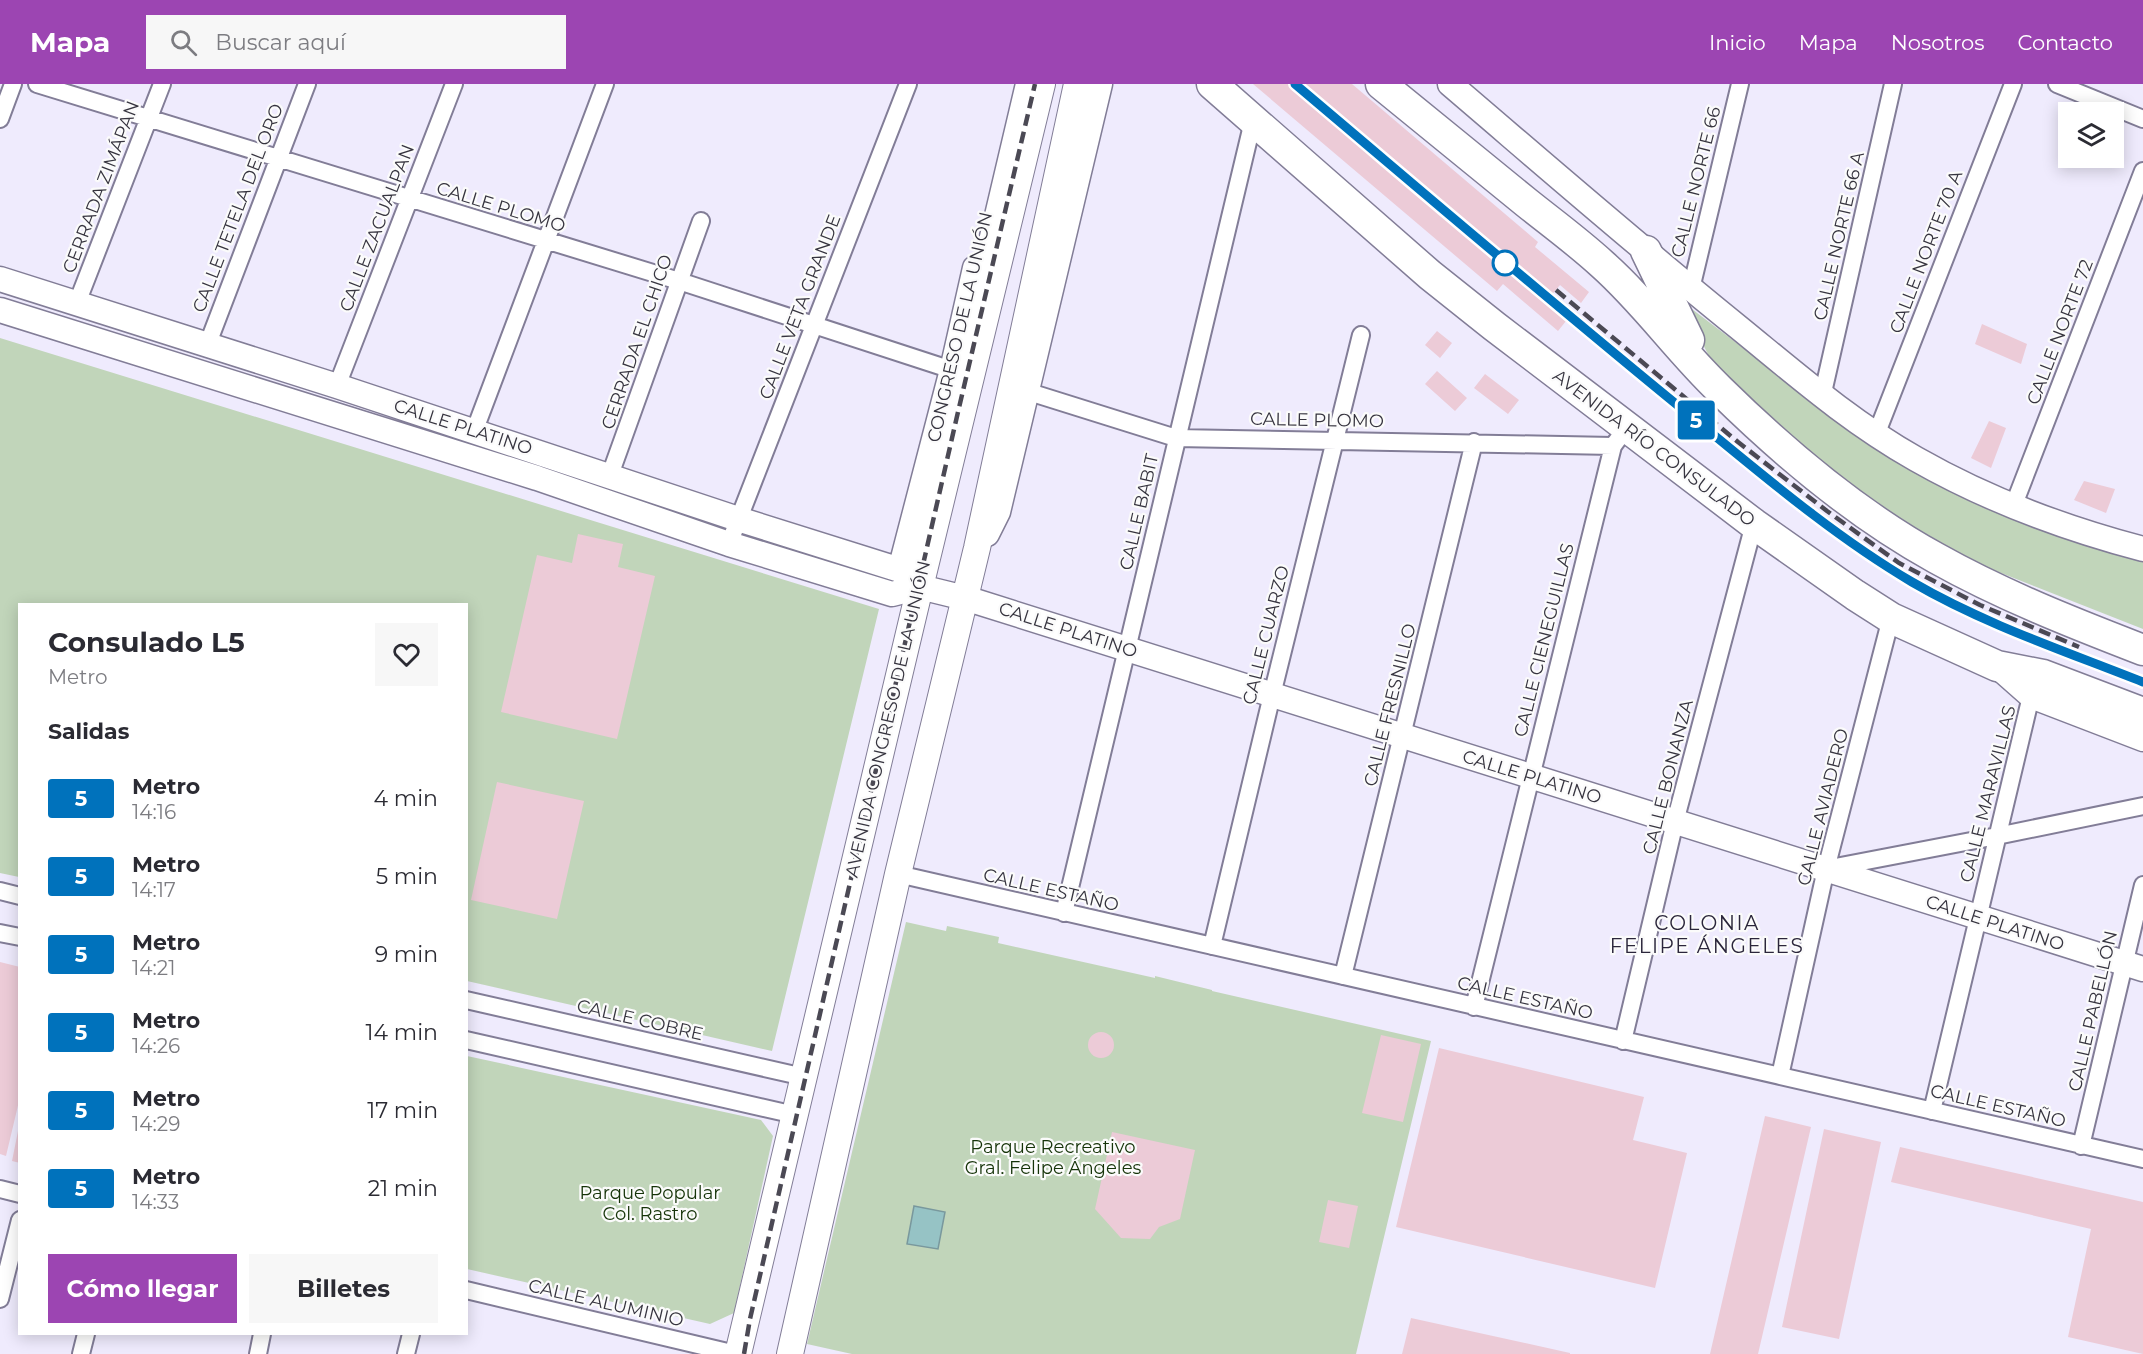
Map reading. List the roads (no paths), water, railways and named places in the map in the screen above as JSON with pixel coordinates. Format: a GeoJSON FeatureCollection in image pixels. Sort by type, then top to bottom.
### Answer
{"type":"FeatureCollection","features":[{"type":"Feature","properties":{"kind":"highway","name":"AVENIDA RÍO CONSULADO"},"geometry":{"type":"LineString","coordinates":[[1212,84],[1252,121],[1430,275],[1494,326],[1620,437],[1754,524],[1855,596],[1892,618],[1997,666]]}},
{"type":"Feature","properties":{"kind":"highway"},"geometry":{"type":"LineString","coordinates":[[1381,84],[1600,263],[1651,313],[1689,359],[1720,391],[1806,469],[1925,552],[2023,601],[2143,650]]}},
{"type":"Feature","properties":{"kind":"highway"},"geometry":{"type":"LineString","coordinates":[[1646,251],[1683,330],[1720,391]]}},
{"type":"Feature","properties":{"kind":"highway"},"geometry":{"type":"LineString","coordinates":[[1997,666],[2043,675],[2143,713]]}},
{"type":"Feature","properties":{"kind":"main road","name":"AVENIDA CONGRESO DE LA UNIÓN"},"geometry":{"type":"LineString","coordinates":[[737,1354],[1042,84]]}},
{"type":"Feature","properties":{"kind":"main road"},"geometry":{"type":"LineString","coordinates":[[790,1354],[898,874],[977,548],[1077,84]]}},
{"type":"Feature","properties":{"kind":"street"},"geometry":{"type":"LineString","coordinates":[[0,119],[14,84]]}},
{"type":"Feature","properties":{"kind":"street","name":"CALLE PLOMO"},"geometry":{"type":"LineString","coordinates":[[38,84],[679,281],[952,369]]}},
{"type":"Feature","properties":{"kind":"street","name":"CERRADA ZIMÁPAN"},"geometry":{"type":"LineString","coordinates":[[77,303],[162,84]]}},
{"type":"Feature","properties":{"kind":"street","name":"CALLE TETELA DEL ORO"},"geometry":{"type":"LineString","coordinates":[[207,346],[307,84]]}},
{"type":"Feature","properties":{"kind":"street","name":"CALLE ZACUALPAN"},"geometry":{"type":"LineString","coordinates":[[337,386],[454,84]]}},
{"type":"Feature","properties":{"kind":"street"},"geometry":{"type":"LineString","coordinates":[[474,432],[605,84]]}},
{"type":"Feature","properties":{"kind":"street","name":"CALLE VETA GRANDE"},"geometry":{"type":"LineString","coordinates":[[729,544],[908,84]]}},
{"type":"Feature","properties":{"kind":"street","name":"CONGRESO DE LA UNIÓN"},"geometry":{"type":"LineString","coordinates":[[900,570],[952,369],[1017,84]]}},
{"type":"Feature","properties":{"kind":"street"},"geometry":{"type":"LineString","coordinates":[[920,587],[926,519],[1028,84]]}},
{"type":"Feature","properties":{"kind":"street"},"geometry":{"type":"LineString","coordinates":[[977,548],[988,533],[998,512],[1100,84]]}},
{"type":"Feature","properties":{"kind":"street"},"geometry":{"type":"LineString","coordinates":[[1450,84],[1822,397],[1876,435],[1917,459],[2013,507],[2077,530],[2142,547]]}},
{"type":"Feature","properties":{"kind":"street","name":"CALLE NORTE 66"},"geometry":{"type":"LineString","coordinates":[[1691,289],[1740,84]]}},
{"type":"Feature","properties":{"kind":"street","name":"CALLE NORTE 66 A"},"geometry":{"type":"LineString","coordinates":[[1822,397],[1893,84]]}},
{"type":"Feature","properties":{"kind":"street","name":"CALLE NORTE 70 A"},"geometry":{"type":"LineString","coordinates":[[1876,435],[2013,84]]}},
{"type":"Feature","properties":{"kind":"street"},"geometry":{"type":"LineString","coordinates":[[2057,84],[2143,119]]}},
{"type":"Feature","properties":{"kind":"street","name":"CALLE BABIT"},"geometry":{"type":"LineString","coordinates":[[1064,913],[1252,121]]}},
{"type":"Feature","properties":{"kind":"street","name":"CALLE NORTE 72"},"geometry":{"type":"LineString","coordinates":[[2013,507],[2143,171]]}},
{"type":"Feature","properties":{"kind":"street","name":"CERRADA EL CHICO"},"geometry":{"type":"LineString","coordinates":[[610,476],[701,221]]}},
{"type":"Feature","properties":{"kind":"street","name":"CALLE PLATINO"},"geometry":{"type":"LineString","coordinates":[[0,279],[337,386],[738,519],[900,570],[920,587],[965,598],[2133,966]]}},
{"type":"Feature","properties":{"kind":"street","name":"CALLE PLATINO"},"geometry":{"type":"LineString","coordinates":[[0,310],[537,478],[729,544],[892,594],[920,587]]}},
{"type":"Feature","properties":{"kind":"street","name":"CALLE CUARZO"},"geometry":{"type":"LineString","coordinates":[[1212,946],[1361,334]]}},
{"type":"Feature","properties":{"kind":"street","name":"CALLE PLOMO"},"geometry":{"type":"LineString","coordinates":[[1026,391],[1176,438],[1474,442],[1620,437]]}},
{"type":"Feature","properties":{"kind":"street","name":"CALLE CIENEGUILLAS"},"geometry":{"type":"LineString","coordinates":[[1474,1006],[1530,776],[1620,437]]}},
{"type":"Feature","properties":{"kind":"street","name":"CALLE FRESNILLO"},"geometry":{"type":"LineString","coordinates":[[1343,976],[1474,442]]}},
{"type":"Feature","properties":{"kind":"street","name":"CALLE BONANZA"},"geometry":{"type":"LineString","coordinates":[[1623,1041],[1675,822],[1754,524]]}},
{"type":"Feature","properties":{"kind":"street","name":"CALLE AVIADERO"},"geometry":{"type":"LineString","coordinates":[[1779,1076],[1826,869],[1892,618]]}},
{"type":"Feature","properties":{"kind":"street","name":"AVENIDA RÍO CONSULADO"},"geometry":{"type":"LineString","coordinates":[[1997,666],[2031,696],[2143,739]]}},
{"type":"Feature","properties":{"kind":"street","name":"CALLE MARAVILLAS"},"geometry":{"type":"LineString","coordinates":[[1932,1111],[2031,696]]}},
{"type":"Feature","properties":{"kind":"street"},"geometry":{"type":"LineString","coordinates":[[1826,869],[1997,837],[2143,806]]}},
{"type":"Feature","properties":{"kind":"street","name":"CALLE ESTAÑO"},"geometry":{"type":"LineString","coordinates":[[898,874],[2143,1160]]}},
{"type":"Feature","properties":{"kind":"street","name":"CALLE PABELLÓN"},"geometry":{"type":"LineString","coordinates":[[2081,1146],[2133,966],[2143,885]]}},
{"type":"Feature","properties":{"kind":"street"},"geometry":{"type":"LineString","coordinates":[[0,891],[18,896]]}},
{"type":"Feature","properties":{"kind":"street"},"geometry":{"type":"LineString","coordinates":[[0,933],[18,937]]}},
{"type":"Feature","properties":{"kind":"street","name":"CALLE COBRE"},"geometry":{"type":"LineString","coordinates":[[468,1000],[804,1077]]}},
{"type":"Feature","properties":{"kind":"street"},"geometry":{"type":"LineString","coordinates":[[468,1040],[795,1115]]}},
{"type":"Feature","properties":{"kind":"street"},"geometry":{"type":"LineString","coordinates":[[0,1189],[18,1194]]}},
{"type":"Feature","properties":{"kind":"street"},"geometry":{"type":"LineString","coordinates":[[0,1299],[18,1228]]}},
{"type":"Feature","properties":{"kind":"street","name":"CALLE ALUMINIO"},"geometry":{"type":"LineString","coordinates":[[468,1290],[737,1354]]}},
{"type":"Feature","properties":{"kind":"street"},"geometry":{"type":"LineString","coordinates":[[81,1354],[86,1335]]}},
{"type":"Feature","properties":{"kind":"street"},"geometry":{"type":"LineString","coordinates":[[258,1354],[262,1335]]}},
{"type":"Feature","properties":{"kind":"street"},"geometry":{"type":"LineString","coordinates":[[406,1354],[411,1335]]}},
{"type":"Feature","properties":{"kind":"railway"},"geometry":{"type":"LineString","coordinates":[[744,1354],[750,1319],[1035,84]]}},
{"type":"Feature","properties":{"kind":"railway"},"geometry":{"type":"LineString","coordinates":[[1556,290],[1738,442],[1899,563],[1980,605],[2079,647]]}},
{"type":"Feature","properties":{"kind":"railway"},"geometry":{"type":"LineString","coordinates":[[1548,299],[1789,496],[1891,569],[1975,614],[2143,682]]}},
{"type":"Feature","properties":{"kind":"metro line","name":"5"},"geometry":{"type":"LineString","coordinates":[[1295,84],[1505,263],[1788,496],[1857,546],[1914,583],[1975,614],[2143,682]]}},
{"type":"Feature","properties":{"kind":"district","name":"COLONIA FELIPE ÁNGELES"},"geometry":{"type":"Point","coordinates":[1707,934]}},
{"type":"Feature","properties":{"kind":"park label","name":"Parque Recreativo Gral. Felipe Ángeles"},"geometry":{"type":"Point","coordinates":[1053,1157]}},
{"type":"Feature","properties":{"kind":"park label","name":"Parque Popular Col. Rastro"},"geometry":{"type":"Point","coordinates":[650,1203]}}]}
